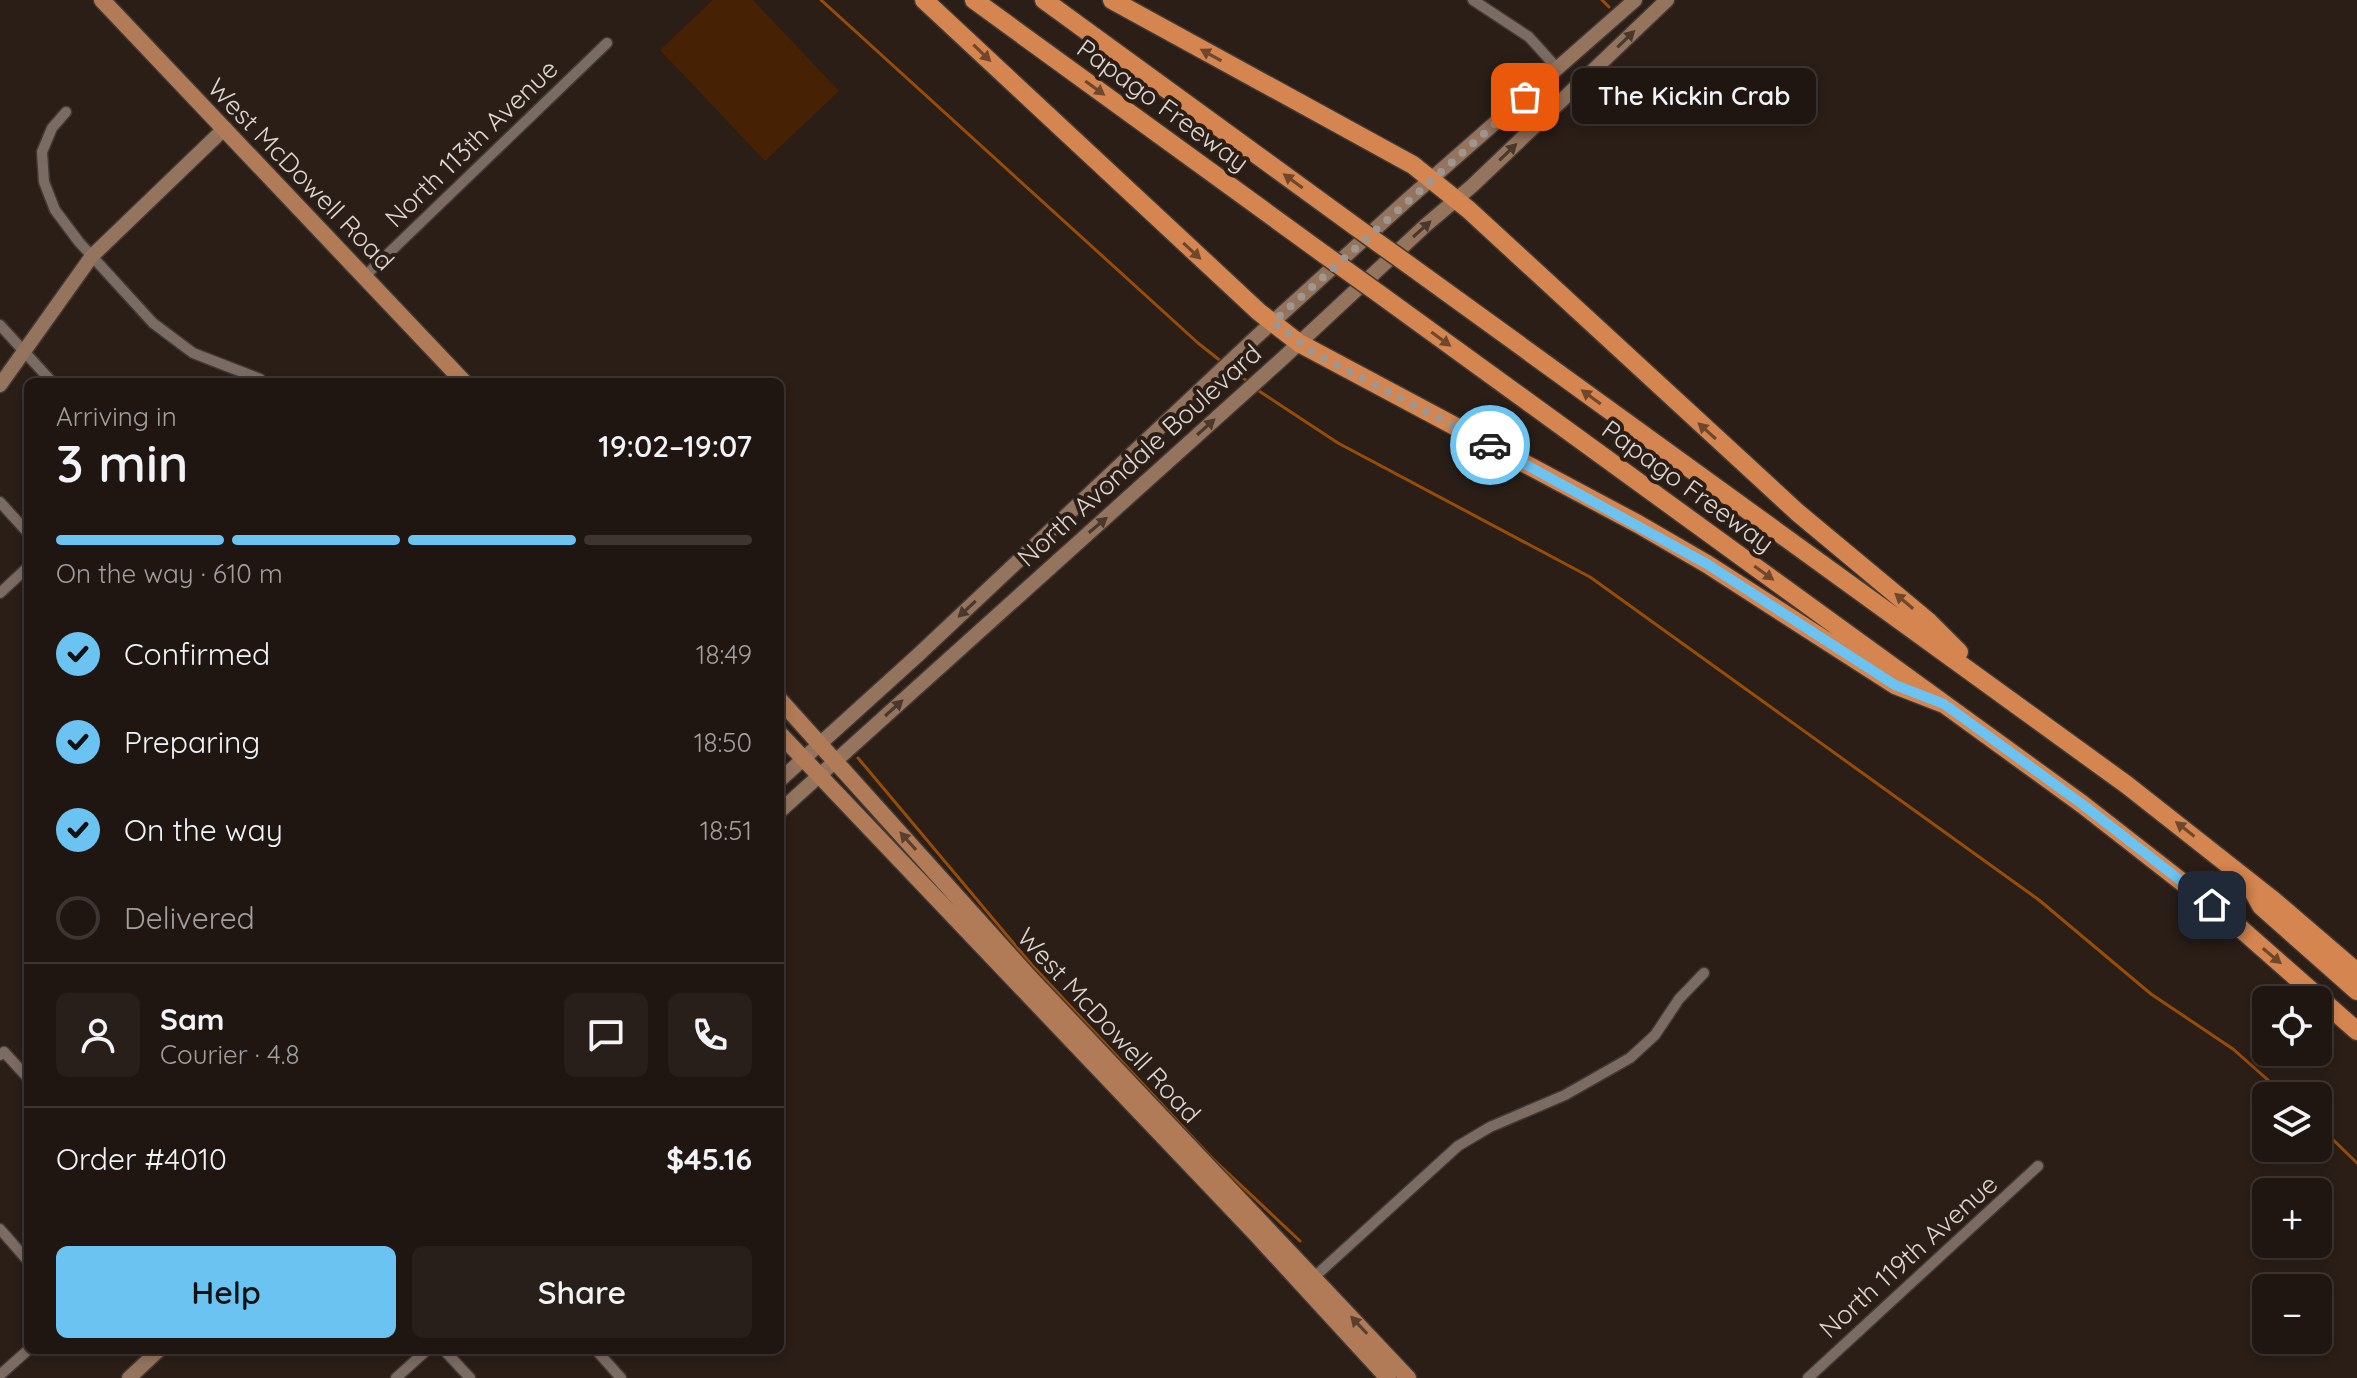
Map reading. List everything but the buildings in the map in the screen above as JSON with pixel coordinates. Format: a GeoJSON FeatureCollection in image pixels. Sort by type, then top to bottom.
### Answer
{"type":"FeatureCollection","features":[{"type":"Feature","properties":{"kind":"highway"},"geometry":{"type":"LineString","coordinates":[[924,0],[1094,160],[1299,343],[1638,524],[1707,564],[1895,685],[1944,704]]}},
{"type":"Feature","properties":{"kind":"highway","name":"Papago Freeway"},"geometry":{"type":"LineString","coordinates":[[974,0],[2082,804],[2192,889],[2357,1031]]}},
{"type":"Feature","properties":{"kind":"highway","name":"Papago Freeway"},"geometry":{"type":"LineString","coordinates":[[1044,0],[2127,785],[2246,878],[2357,972]]}},
{"type":"Feature","properties":{"kind":"highway"},"geometry":{"type":"LineString","coordinates":[[1112,0],[1413,165],[1797,512],[1929,622],[2001,694]]}},
{"type":"Feature","properties":{"kind":"highway"},"geometry":{"type":"LineString","coordinates":[[2246,878],[2261,906],[2357,991]]}},
{"type":"Feature","properties":{"kind":"main road","name":"West McDowell Road"},"geometry":{"type":"LineString","coordinates":[[102,0],[460,378]]}},
{"type":"Feature","properties":{"kind":"main road","name":"North Avondale Boulevard"},"geometry":{"type":"LineString","coordinates":[[784,776],[1273,322],[1637,0]]}},
{"type":"Feature","properties":{"kind":"main road","name":"North Avondale Boulevard"},"geometry":{"type":"LineString","coordinates":[[784,807],[1273,367],[1667,0]]}},
{"type":"Feature","properties":{"kind":"main road"},"geometry":{"type":"LineString","coordinates":[[0,385],[92,256],[225,128]]}},
{"type":"Feature","properties":{"kind":"main road"},"geometry":{"type":"LineString","coordinates":[[1018,562],[1034,581]]}},
{"type":"Feature","properties":{"kind":"main road","name":"West McDowell Road"},"geometry":{"type":"LineString","coordinates":[[784,704],[1309,1281],[1388,1378]]}},
{"type":"Feature","properties":{"kind":"main road","name":"West McDowell Road"},"geometry":{"type":"LineString","coordinates":[[784,738],[1309,1281],[1408,1378]]}},
{"type":"Feature","properties":{"kind":"main road"},"geometry":{"type":"LineString","coordinates":[[129,1378],[155,1354]]}},
{"type":"Feature","properties":{"kind":"street"},"geometry":{"type":"LineString","coordinates":[[1473,0],[1529,37],[1557,68]]}},
{"type":"Feature","properties":{"kind":"street"},"geometry":{"type":"LineString","coordinates":[[1637,0],[1652,14]]}},
{"type":"Feature","properties":{"kind":"street","name":"North 113th Avenue"},"geometry":{"type":"LineString","coordinates":[[365,276],[607,43]]}},
{"type":"Feature","properties":{"kind":"street"},"geometry":{"type":"LineString","coordinates":[[66,112],[52,128],[42,152],[44,182],[55,210],[153,323],[193,353],[257,378]]}},
{"type":"Feature","properties":{"kind":"street"},"geometry":{"type":"LineString","coordinates":[[0,325],[48,378]]}},
{"type":"Feature","properties":{"kind":"street"},"geometry":{"type":"LineString","coordinates":[[0,502],[24,529]]}},
{"type":"Feature","properties":{"kind":"street"},"geometry":{"type":"LineString","coordinates":[[0,593],[24,571]]}},
{"type":"Feature","properties":{"kind":"street"},"geometry":{"type":"LineString","coordinates":[[1309,1281],[1458,1146],[1490,1127],[1565,1095],[1630,1058],[1655,1035],[1679,999],[1704,973]]}},
{"type":"Feature","properties":{"kind":"street"},"geometry":{"type":"LineString","coordinates":[[2,1054],[24,1074]]}},
{"type":"Feature","properties":{"kind":"street","name":"North 119th Avenue"},"geometry":{"type":"LineString","coordinates":[[1808,1378],[2038,1166]]}},
{"type":"Feature","properties":{"kind":"street"},"geometry":{"type":"LineString","coordinates":[[0,1229],[24,1256]]}},
{"type":"Feature","properties":{"kind":"street"},"geometry":{"type":"LineString","coordinates":[[0,1375],[24,1354]]}},
{"type":"Feature","properties":{"kind":"street"},"geometry":{"type":"LineString","coordinates":[[396,1378],[423,1354]]}},
{"type":"Feature","properties":{"kind":"street"},"geometry":{"type":"LineString","coordinates":[[448,1354],[470,1378]]}},
{"type":"Feature","properties":{"kind":"street"},"geometry":{"type":"LineString","coordinates":[[600,1354],[621,1378]]}},
{"type":"Feature","properties":{"kind":"shaded area"},"geometry":{"type":"Polygon","coordinates":[[[713,0],[753,0],[839,91],[765,161],[660,50],[713,0]]]}},
{"type":"Feature","properties":{"kind":"waterway"},"geometry":{"type":"LineString","coordinates":[[821,0],[1222,362]]}},
{"type":"Feature","properties":{"kind":"waterway"},"geometry":{"type":"LineString","coordinates":[[1602,0],[1609,7]]}},
{"type":"Feature","properties":{"kind":"waterway"},"geometry":{"type":"LineString","coordinates":[[1231,369],[1247,381]]}},
{"type":"Feature","properties":{"kind":"waterway"},"geometry":{"type":"LineString","coordinates":[[1256,389],[1338,443],[1590,577],[2039,900],[2151,994],[2233,1049],[2270,1082]]}},
{"type":"Feature","properties":{"kind":"waterway"},"geometry":{"type":"LineString","coordinates":[[858,758],[1031,964],[1212,1158],[1300,1241]]}},
{"type":"Feature","properties":{"kind":"waterway"},"geometry":{"type":"LineString","coordinates":[[2332,1139],[2357,1163]]}},
{"type":"Feature","properties":{"kind":"way so far"},"geometry":{"type":"LineString","coordinates":[[1490,445],[1314,353],[1273,322],[1525,97]]}},
{"type":"Feature","properties":{"kind":"place","name":"The Kickin Crab"},"geometry":{"type":"Point","coordinates":[1525,97]}},
{"type":"Feature","properties":{"kind":"route"},"geometry":{"type":"LineString","coordinates":[[1490,445],[1707,564],[1895,685],[1944,704],[2082,804],[2212,905]]}}]}
